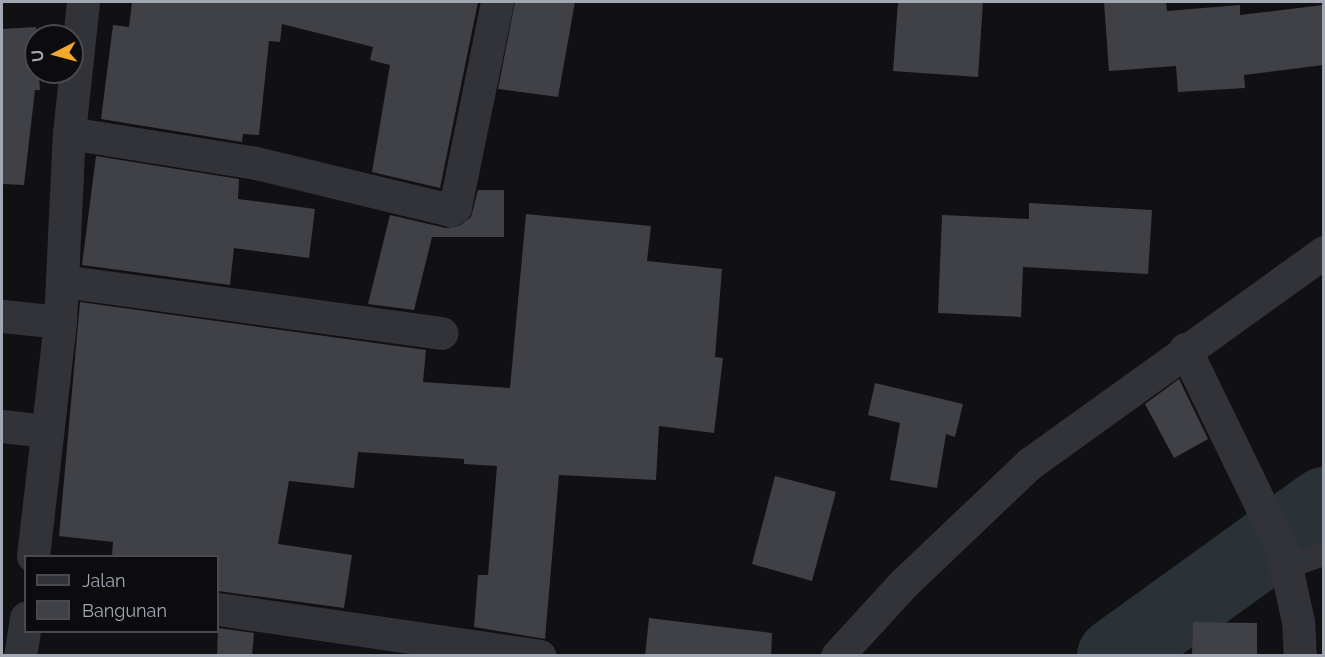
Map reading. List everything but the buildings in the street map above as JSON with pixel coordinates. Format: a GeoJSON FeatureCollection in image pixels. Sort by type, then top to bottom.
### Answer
{"type":"FeatureCollection","features":[{"type":"Feature","properties":{"kind":"street"},"geometry":{"type":"LineString","coordinates":[[33,555],[45,431],[60,322],[69,133],[83,2]]}},
{"type":"Feature","properties":{"kind":"street"},"geometry":{"type":"LineString","coordinates":[[69,133],[256,163],[450,210],[455,207],[497,2]]}},
{"type":"Feature","properties":{"kind":"street"},"geometry":{"type":"LineString","coordinates":[[837,656],[904,583],[1029,464],[1185,349],[1323,252]]}},
{"type":"Feature","properties":{"kind":"street"},"geometry":{"type":"LineString","coordinates":[[62,281],[441,333]]}},
{"type":"Feature","properties":{"kind":"street"},"geometry":{"type":"LineString","coordinates":[[2,316],[60,322]]}},
{"type":"Feature","properties":{"kind":"street"},"geometry":{"type":"LineString","coordinates":[[1185,349],[1284,558],[1300,656]]}},
{"type":"Feature","properties":{"kind":"street"},"geometry":{"type":"LineString","coordinates":[[2,426],[45,431]]}},
{"type":"Feature","properties":{"kind":"street"},"geometry":{"type":"LineString","coordinates":[[219,609],[540,656]]}},
{"type":"Feature","properties":{"kind":"street"},"geometry":{"type":"LineString","coordinates":[[20,656],[24,631]]}},
{"type":"Feature","properties":{"kind":"lane"},"geometry":{"type":"LineString","coordinates":[[1284,558],[1323,554]]}},
{"type":"Feature","properties":{"kind":"waterway"},"geometry":{"type":"LineString","coordinates":[[1115,656],[1324,505]]}}]}
